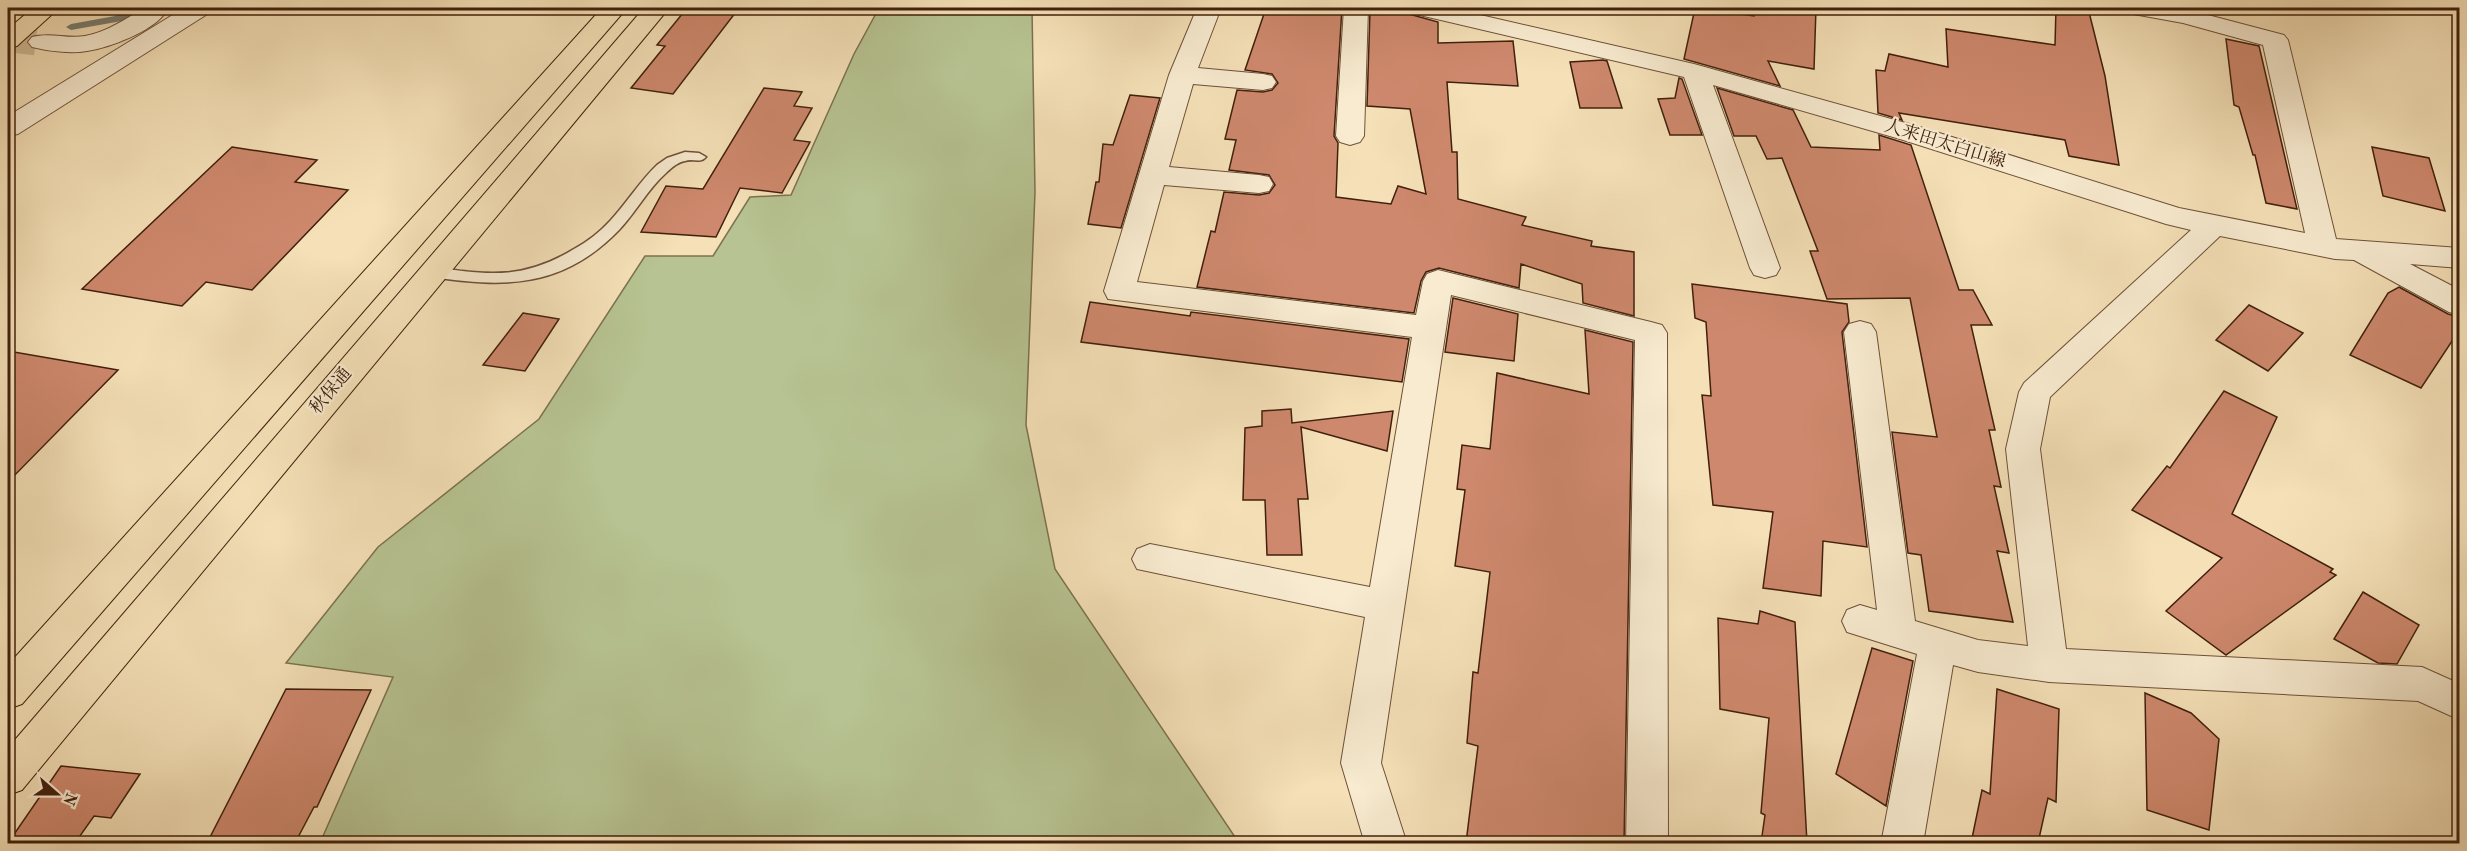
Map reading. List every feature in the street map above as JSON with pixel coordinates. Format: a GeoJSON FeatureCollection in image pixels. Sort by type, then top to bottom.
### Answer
{"type":"FeatureCollection","features":[{"type":"Feature","properties":{"kind":"highway"},"geometry":{"type":"LineString","coordinates":[[8,41],[47,8]]}},
{"type":"Feature","properties":{"kind":"highway"},"geometry":{"type":"LineString","coordinates":[[8,692],[615,8]]}},
{"type":"Feature","properties":{"kind":"highway","name":"秋保通"},"geometry":{"type":"LineString","coordinates":[[8,777],[657,8]]}},
{"type":"Feature","properties":{"kind":"street"},"geometry":{"type":"LineString","coordinates":[[41,42],[86,44],[127,30],[162,8]]}},
{"type":"Feature","properties":{"kind":"street"},"geometry":{"type":"LineString","coordinates":[[8,128],[200,8]]}},
{"type":"Feature","properties":{"kind":"street"},"geometry":{"type":"LineString","coordinates":[[1209,8],[1182,75],[1119,291],[1429,328]]}},
{"type":"Feature","properties":{"kind":"street"},"geometry":{"type":"LineString","coordinates":[[1350,136],[1356,8]]}},
{"type":"Feature","properties":{"kind":"street","name":"人来田太白山線"},"geometry":{"type":"LineString","coordinates":[[1420,8],[1695,72],[1910,133],[2176,217],[2324,246],[2359,250],[2460,304]]}},
{"type":"Feature","properties":{"kind":"street"},"geometry":{"type":"LineString","coordinates":[[2137,8],[2185,12],[2276,40],[2324,246]]}},
{"type":"Feature","properties":{"kind":"street"},"geometry":{"type":"LineString","coordinates":[[1695,72],[1765,268]]}},
{"type":"Feature","properties":{"kind":"street"},"geometry":{"type":"LineString","coordinates":[[1182,75],[1263,82]]}},
{"type":"Feature","properties":{"kind":"street"},"geometry":{"type":"LineString","coordinates":[[1153,175],[1259,184]]}},
{"type":"Feature","properties":{"kind":"street"},"geometry":{"type":"LineString","coordinates":[[2049,665],[2023,449],[2035,392],[2214,225]]}},
{"type":"Feature","properties":{"kind":"street"},"geometry":{"type":"LineString","coordinates":[[2359,250],[2460,258]]}},
{"type":"Feature","properties":{"kind":"street"},"geometry":{"type":"LineString","coordinates":[[1386,843],[1360,763],[1438,281],[1651,333],[1647,843]]}},
{"type":"Feature","properties":{"kind":"street"},"geometry":{"type":"LineString","coordinates":[[1860,332],[1898,632]]}},
{"type":"Feature","properties":{"kind":"street"},"geometry":{"type":"LineString","coordinates":[[1149,560],[1385,605]]}},
{"type":"Feature","properties":{"kind":"street"},"geometry":{"type":"LineString","coordinates":[[1860,621],[1978,656],[2049,665],[2422,684],[2460,703]]}},
{"type":"Feature","properties":{"kind":"street"},"geometry":{"type":"LineString","coordinates":[[1902,843],[1938,644]]}},
{"type":"Feature","properties":{"kind":"lane"},"geometry":{"type":"LineString","coordinates":[[432,272],[486,278],[523,277],[561,263],[602,237],[668,163],[682,156],[699,157]]}},
{"type":"Feature","properties":{"kind":"green space"},"geometry":{"type":"Polygon","coordinates":[[[879,8],[1032,8],[1035,192],[1026,425],[1055,569],[1239,843],[320,843],[393,677],[286,663],[378,547],[539,419],[645,256],[713,256],[750,197],[791,195],[854,54],[879,8]]]}},
{"type":"Feature","properties":{"kind":"building"},"geometry":{"type":"Polygon","coordinates":[[[687,8],[739,8],[673,94],[631,88],[665,46],[657,45],[687,8]]]}},
{"type":"Feature","properties":{"kind":"building"},"geometry":{"type":"Polygon","coordinates":[[[1266,8],[1342,8],[1334,136],[1338,143],[1336,197],[1391,204],[1398,186],[1426,194],[1410,109],[1367,106],[1370,11],[1409,14],[1438,22],[1438,43],[1513,41],[1518,86],[1447,82],[1452,152],[1457,152],[1458,199],[1526,217],[1522,225],[1592,241],[1591,246],[1634,252],[1634,316],[1583,303],[1582,284],[1521,264],[1519,288],[1439,268],[1426,272],[1421,281],[1414,313],[1197,287],[1211,231],[1215,232],[1224,192],[1259,195],[1269,193],[1275,185],[1269,175],[1229,170],[1236,140],[1225,139],[1237,90],[1263,92],[1272,90],[1278,83],[1272,74],[1245,70],[1266,8]]]}},
{"type":"Feature","properties":{"kind":"building"},"geometry":{"type":"Polygon","coordinates":[[[1695,8],[1754,16],[1755,8],[1816,8],[1814,69],[1768,61],[1780,86],[1684,59],[1695,8]]]}},
{"type":"Feature","properties":{"kind":"building"},"geometry":{"type":"Polygon","coordinates":[[[2056,8],[2088,8],[2105,76],[2119,165],[2069,156],[2065,140],[1899,113],[1902,120],[1878,113],[1876,70],[1885,71],[1889,54],[1948,67],[1946,29],[2055,45],[2056,8]]]}},
{"type":"Feature","properties":{"kind":"building"},"geometry":{"type":"Polygon","coordinates":[[[2226,39],[2259,46],[2297,209],[2266,203],[2255,155],[2253,155],[2239,107],[2234,105],[2226,39]]]}},
{"type":"Feature","properties":{"kind":"building"},"geometry":{"type":"Polygon","coordinates":[[[1607,61],[1622,108],[1580,108],[1570,62],[1607,61]]]}},
{"type":"Feature","properties":{"kind":"building"},"geometry":{"type":"Polygon","coordinates":[[[1679,78],[1682,79],[1702,135],[1670,135],[1658,99],[1675,98],[1679,78]]]}},
{"type":"Feature","properties":{"kind":"building"},"geometry":{"type":"Polygon","coordinates":[[[764,88],[802,92],[794,106],[812,108],[794,140],[810,142],[782,193],[740,188],[716,237],[641,232],[666,186],[703,189],[764,88]]]}},
{"type":"Feature","properties":{"kind":"building"},"geometry":{"type":"Polygon","coordinates":[[[1717,88],[1793,110],[1811,147],[1880,150],[1879,135],[1911,145],[1959,290],[1973,290],[1992,325],[1971,325],[1995,430],[1989,430],[2001,487],[1994,486],[2009,553],[1997,551],[2013,622],[1929,611],[1921,555],[1908,553],[1892,432],[1937,437],[1910,298],[1827,299],[1810,251],[1818,251],[1782,158],[1767,159],[1756,136],[1734,136],[1717,88]]]}},
{"type":"Feature","properties":{"kind":"building"},"geometry":{"type":"Polygon","coordinates":[[[1130,95],[1160,98],[1121,228],[1088,224],[1096,182],[1099,182],[1103,144],[1113,145],[1130,95]]]}},
{"type":"Feature","properties":{"kind":"building"},"geometry":{"type":"Polygon","coordinates":[[[232,147],[317,160],[295,182],[348,190],[252,290],[206,282],[182,306],[82,289],[232,147]]]}},
{"type":"Feature","properties":{"kind":"building"},"geometry":{"type":"Polygon","coordinates":[[[2372,147],[2429,158],[2445,211],[2383,196],[2372,147]]]}},
{"type":"Feature","properties":{"kind":"building"},"geometry":{"type":"Polygon","coordinates":[[[1692,284],[1847,304],[1849,322],[1842,332],[1867,547],[1823,541],[1821,596],[1763,588],[1773,512],[1713,505],[1702,395],[1711,396],[1706,322],[1695,318],[1692,284]]]}},
{"type":"Feature","properties":{"kind":"building"},"geometry":{"type":"Polygon","coordinates":[[[2399,287],[2448,314],[2460,317],[2460,329],[2421,388],[2350,355],[2388,293],[2399,287]]]}},
{"type":"Feature","properties":{"kind":"building"},"geometry":{"type":"Polygon","coordinates":[[[1453,298],[1518,314],[1514,361],[1445,352],[1453,298]]]}},
{"type":"Feature","properties":{"kind":"building"},"geometry":{"type":"Polygon","coordinates":[[[1090,302],[1190,316],[1191,312],[1409,339],[1402,382],[1081,342],[1090,302]]]}},
{"type":"Feature","properties":{"kind":"building"},"geometry":{"type":"Polygon","coordinates":[[[2249,305],[2303,333],[2268,371],[2216,340],[2249,305]]]}},
{"type":"Feature","properties":{"kind":"building"},"geometry":{"type":"Polygon","coordinates":[[[523,313],[559,319],[525,371],[483,365],[523,313]]]}},
{"type":"Feature","properties":{"kind":"building"},"geometry":{"type":"Polygon","coordinates":[[[1585,330],[1633,342],[1624,843],[1466,843],[1478,746],[1467,743],[1473,672],[1478,673],[1490,572],[1455,566],[1465,490],[1457,489],[1462,445],[1490,449],[1497,373],[1589,394],[1585,330]]]}},
{"type":"Feature","properties":{"kind":"building"},"geometry":{"type":"Polygon","coordinates":[[[8,351],[118,370],[8,482],[8,351]]]}},
{"type":"Feature","properties":{"kind":"building"},"geometry":{"type":"Polygon","coordinates":[[[2224,391],[2277,417],[2232,514],[2333,569],[2330,572],[2336,575],[2226,655],[2166,611],[2222,558],[2132,510],[2167,466],[2170,468],[2224,391]]]}},
{"type":"Feature","properties":{"kind":"building"},"geometry":{"type":"Polygon","coordinates":[[[1291,409],[1292,423],[1393,411],[1387,451],[1301,427],[1308,499],[1298,499],[1302,555],[1267,555],[1265,500],[1243,500],[1245,428],[1262,426],[1262,411],[1291,409]]]}},
{"type":"Feature","properties":{"kind":"building"},"geometry":{"type":"Polygon","coordinates":[[[2363,592],[2419,625],[2397,664],[2378,663],[2334,639],[2363,592]]]}},
{"type":"Feature","properties":{"kind":"building"},"geometry":{"type":"Polygon","coordinates":[[[1760,611],[1795,622],[1807,843],[1761,843],[1765,815],[1761,813],[1769,718],[1720,709],[1718,618],[1758,624],[1760,611]]]}},
{"type":"Feature","properties":{"kind":"building"},"geometry":{"type":"Polygon","coordinates":[[[1872,648],[1913,661],[1886,806],[1836,774],[1872,648]]]}},
{"type":"Feature","properties":{"kind":"building"},"geometry":{"type":"Polygon","coordinates":[[[286,689],[371,690],[317,807],[314,807],[295,843],[207,843],[286,689]]]}},
{"type":"Feature","properties":{"kind":"building"},"geometry":{"type":"Polygon","coordinates":[[[1997,689],[2059,709],[2056,802],[2048,798],[2038,843],[1971,843],[1982,790],[1990,794],[1997,689]]]}},
{"type":"Feature","properties":{"kind":"building"},"geometry":{"type":"Polygon","coordinates":[[[2145,693],[2191,713],[2219,739],[2209,830],[2147,810],[2145,693]]]}},
{"type":"Feature","properties":{"kind":"building"},"geometry":{"type":"Polygon","coordinates":[[[61,766],[140,774],[111,818],[94,816],[75,843],[8,843],[61,766]]]}},
{"type":"Feature","properties":{"kind":"waterway"},"geometry":{"type":"LineString","coordinates":[[71,27],[118,19],[137,8]]}},
{"type":"Feature","properties":{"kind":"tunnel"},"geometry":{"type":"LineString","coordinates":[[8,38],[41,42]]}}]}
